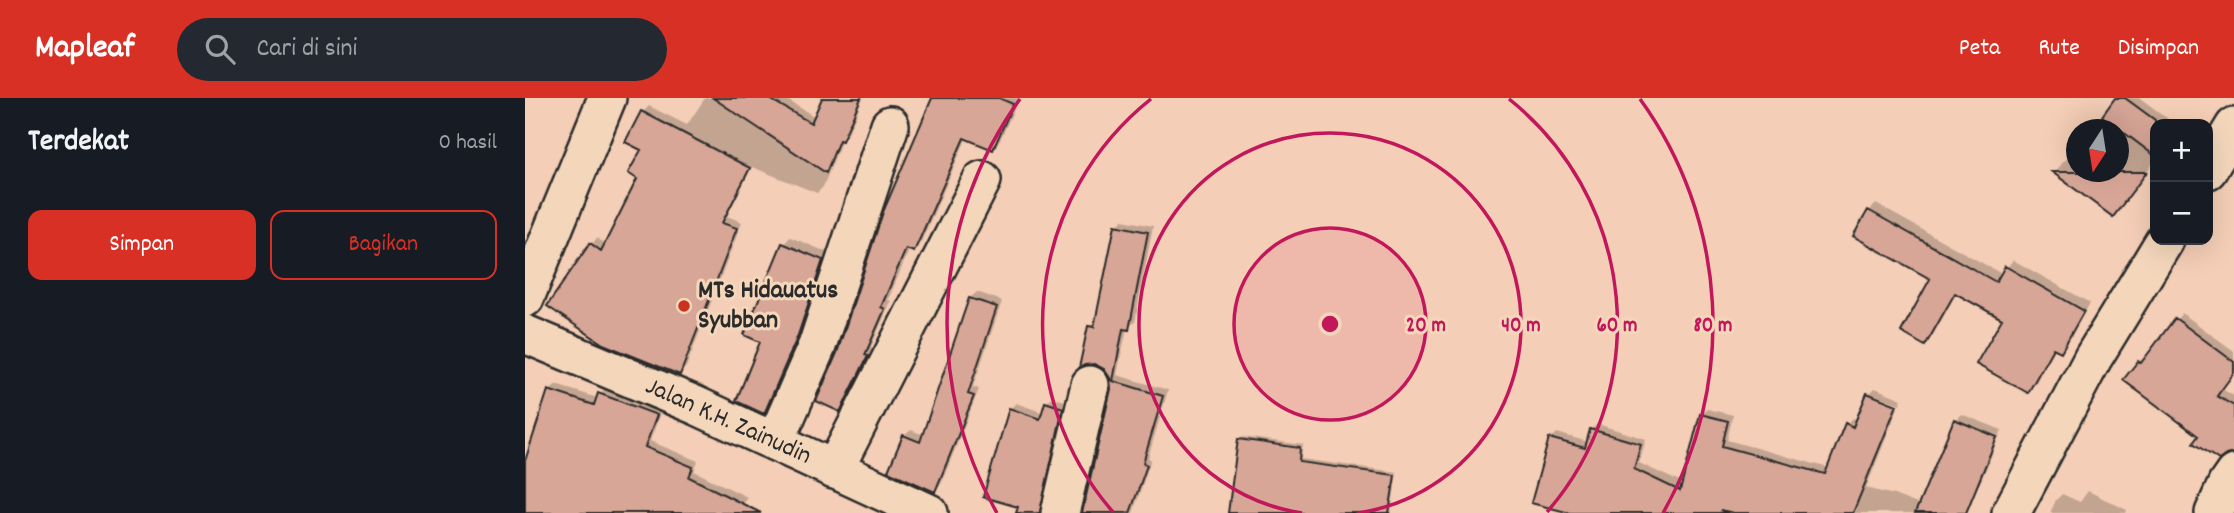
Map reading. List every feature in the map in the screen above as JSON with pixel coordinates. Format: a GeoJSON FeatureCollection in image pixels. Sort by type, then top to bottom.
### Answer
{"type":"FeatureCollection","features":[{"type":"Feature","properties":{"kind":"street"},"geometry":{"type":"LineString","coordinates":[[525,298],[607,98]]}},
{"type":"Feature","properties":{"kind":"street"},"geometry":{"type":"LineString","coordinates":[[775,442],[817,346],[890,125]]}},
{"type":"Feature","properties":{"kind":"street"},"geometry":{"type":"LineString","coordinates":[[2213,162],[2234,127]]}},
{"type":"Feature","properties":{"kind":"street"},"geometry":{"type":"LineString","coordinates":[[834,470],[982,180]]}},
{"type":"Feature","properties":{"kind":"street"},"geometry":{"type":"LineString","coordinates":[[2011,513],[2093,358],[2162,245]]}},
{"type":"Feature","properties":{"kind":"street","name":"Jalan K.H. Zainudin"},"geometry":{"type":"LineString","coordinates":[[525,334],[695,405],[834,470],[865,500],[929,513]]}},
{"type":"Feature","properties":{"kind":"street"},"geometry":{"type":"LineString","coordinates":[[1060,513],[1090,386]]}},
{"type":"Feature","properties":{"kind":"street"},"geometry":{"type":"LineString","coordinates":[[2214,513],[2234,474]]}},
{"type":"Feature","properties":{"kind":"building"},"geometry":{"type":"Polygon","coordinates":[[[713,98],[768,98],[811,123],[822,98],[861,98],[842,141],[839,140],[826,173],[713,98]]]}},
{"type":"Feature","properties":{"kind":"building"},"geometry":{"type":"Polygon","coordinates":[[[932,98],[999,98],[1013,104],[993,150],[964,138],[914,252],[906,249],[881,307],[885,309],[865,355],[868,356],[840,412],[816,401],[837,353],[883,212],[932,98]]]}},
{"type":"Feature","properties":{"kind":"building"},"geometry":{"type":"Polygon","coordinates":[[[2115,98],[2125,98],[2154,119],[2150,119],[2150,152],[2129,136],[2129,119],[2106,119],[2102,116],[2115,98]]]}},
{"type":"Feature","properties":{"kind":"building"},"geometry":{"type":"Polygon","coordinates":[[[641,111],[750,168],[722,223],[737,228],[680,375],[603,344],[547,306],[590,243],[601,251],[637,179],[628,173],[641,150],[625,142],[641,111]]]}},
{"type":"Feature","properties":{"kind":"building"},"geometry":{"type":"Polygon","coordinates":[[[2052,172],[2066,172],[2066,182],[2129,182],[2129,172],[2147,172],[2113,217],[2052,172]]]}},
{"type":"Feature","properties":{"kind":"building"},"geometry":{"type":"Polygon","coordinates":[[[1868,210],[1996,282],[2005,266],[2084,311],[2061,352],[2053,348],[2028,393],[1976,364],[2002,319],[1955,293],[1925,346],[1901,332],[1930,279],[1853,236],[1868,210]]]}},
{"type":"Feature","properties":{"kind":"building"},"geometry":{"type":"Polygon","coordinates":[[[1115,225],[1148,232],[1129,330],[1123,329],[1113,381],[1163,396],[1143,463],[1147,465],[1130,513],[1082,513],[1111,389],[1110,378],[1104,369],[1094,364],[1079,368],[1088,326],[1094,327],[1115,225]]]}},
{"type":"Feature","properties":{"kind":"building"},"geometry":{"type":"Polygon","coordinates":[[[782,243],[823,260],[797,338],[764,414],[736,401],[760,342],[744,335],[782,243]]]}},
{"type":"Feature","properties":{"kind":"building"},"geometry":{"type":"Polygon","coordinates":[[[969,298],[997,307],[968,394],[974,396],[935,492],[888,471],[903,435],[920,442],[969,298]]]}},
{"type":"Feature","properties":{"kind":"building"},"geometry":{"type":"Polygon","coordinates":[[[2175,318],[2234,362],[2234,373],[2217,396],[2234,406],[2234,453],[2219,460],[2193,443],[2198,436],[2123,380],[2138,361],[2141,363],[2175,318]]]}},
{"type":"Feature","properties":{"kind":"building"},"geometry":{"type":"Polygon","coordinates":[[[548,390],[594,405],[598,393],[657,415],[645,447],[693,467],[689,477],[761,513],[525,513],[525,461],[548,390]]]}},
{"type":"Feature","properties":{"kind":"building"},"geometry":{"type":"Polygon","coordinates":[[[1867,393],[1897,405],[1853,513],[1734,513],[1720,510],[1728,513],[1570,513],[1531,503],[1549,438],[1585,448],[1590,429],[1641,444],[1634,469],[1680,491],[1700,414],[1728,421],[1722,446],[1825,474],[1845,423],[1853,427],[1867,393]]]}},
{"type":"Feature","properties":{"kind":"building"},"geometry":{"type":"Polygon","coordinates":[[[1045,402],[1063,408],[1040,513],[1016,513],[1018,507],[983,497],[1009,408],[1040,419],[1045,402]]]}},
{"type":"Feature","properties":{"kind":"building"},"geometry":{"type":"Polygon","coordinates":[[[1954,419],[1997,437],[1966,513],[1915,513],[1954,419]]]}},
{"type":"Feature","properties":{"kind":"building"},"geometry":{"type":"Polygon","coordinates":[[[1238,439],[1300,448],[1299,462],[1395,475],[1389,513],[1228,513],[1238,439]]]}},
{"type":"Feature","properties":{"kind":"place","name":"MTs Hidauatus Syubban"},"geometry":{"type":"Point","coordinates":[684,306]}}]}
